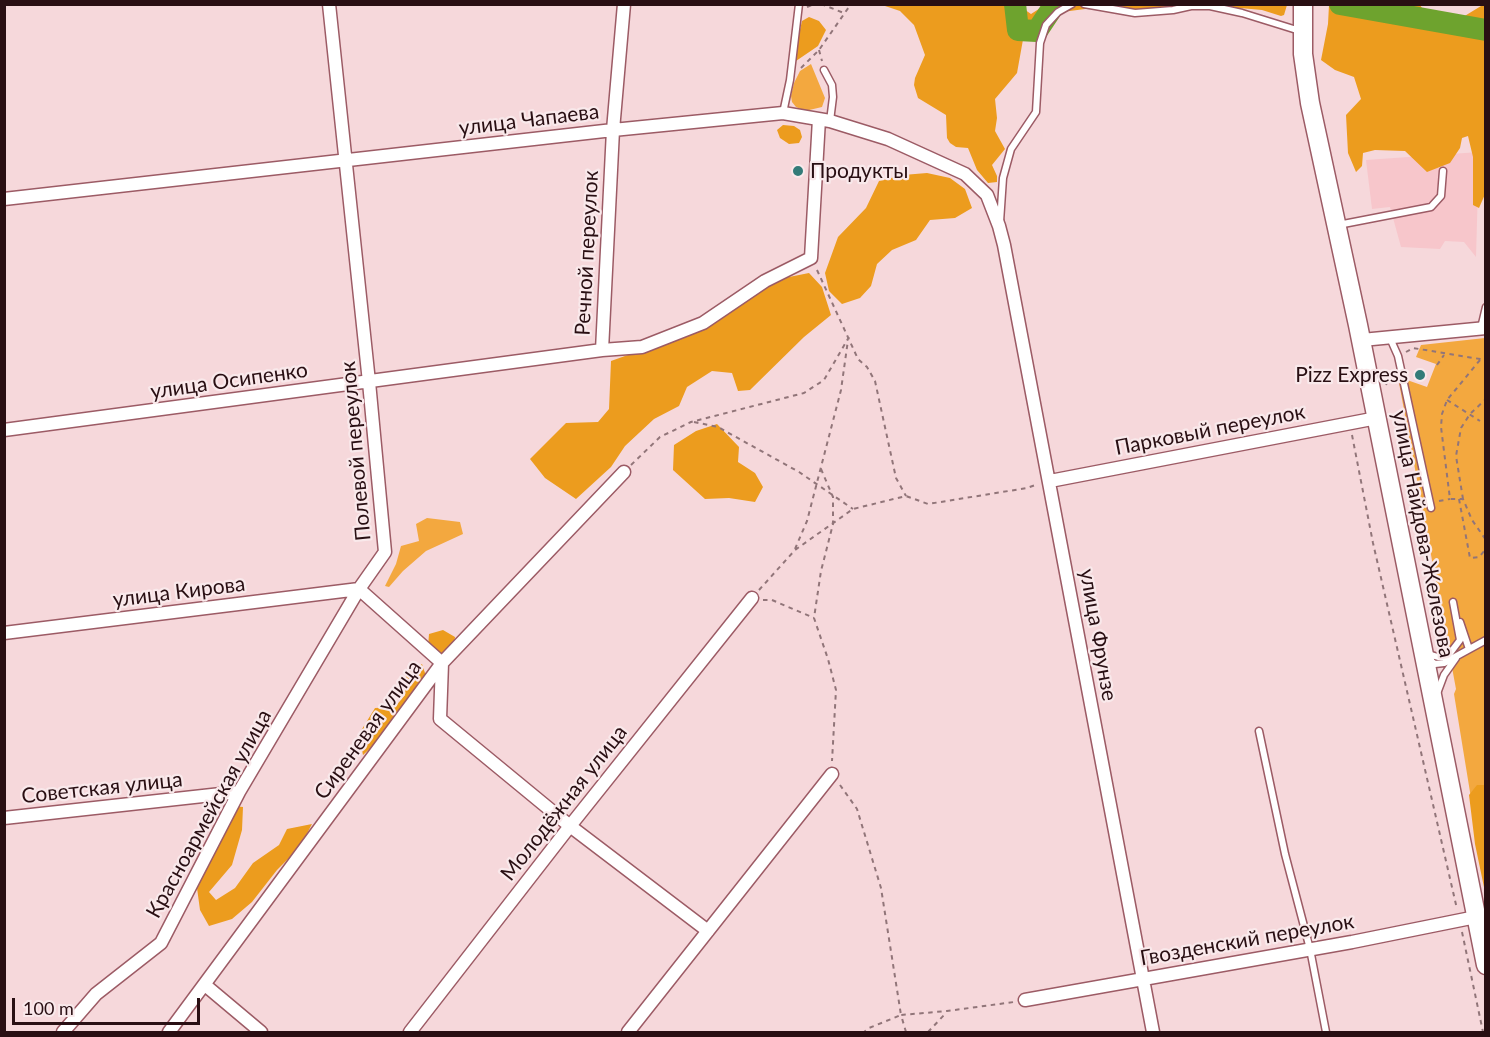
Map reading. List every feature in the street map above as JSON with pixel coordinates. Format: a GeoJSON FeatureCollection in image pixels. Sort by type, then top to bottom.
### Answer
{"type":"FeatureCollection","features":[{"type":"Feature","properties":{"kind":"main road","name":"улица Найдова-Железова"},"geometry":{"type":"LineString","coordinates":[[1302,19],[1305,72],[1310,103],[1362,340],[1442,742],[1468,920],[1485,965]]}},
{"type":"Feature","properties":{"kind":"street","name":"Полевой переулок"},"geometry":{"type":"LineString","coordinates":[[329,4],[385,552],[359,589]]}},
{"type":"Feature","properties":{"kind":"street","name":"Речной переулок"},"geometry":{"type":"LineString","coordinates":[[624,4],[613,130],[602,350],[642,347],[703,323],[765,281],[811,258]]}},
{"type":"Feature","properties":{"kind":"street","name":"улица Чапаева"},"geometry":{"type":"LineString","coordinates":[[4,199],[783,113],[824,120],[888,139],[965,174],[987,195],[1004,245]]}},
{"type":"Feature","properties":{"kind":"street"},"geometry":{"type":"LineString","coordinates":[[811,258],[824,120]]}},
{"type":"Feature","properties":{"kind":"street","name":"улица Фрунзе"},"geometry":{"type":"LineString","coordinates":[[1004,245],[1153,1032]]}},
{"type":"Feature","properties":{"kind":"street"},"geometry":{"type":"LineString","coordinates":[[1362,340],[1483,328]]}},
{"type":"Feature","properties":{"kind":"street","name":"улица Осипенко"},"geometry":{"type":"LineString","coordinates":[[4,430],[602,350]]}},
{"type":"Feature","properties":{"kind":"street","name":"Парковый переулок"},"geometry":{"type":"LineString","coordinates":[[1050,481],[1377,418]]}},
{"type":"Feature","properties":{"kind":"street","name":"Сиреневая улица"},"geometry":{"type":"LineString","coordinates":[[168,1032],[442,663],[624,472]]}},
{"type":"Feature","properties":{"kind":"street"},"geometry":{"type":"LineString","coordinates":[[359,589],[442,663],[440,719],[570,826],[708,931]]}},
{"type":"Feature","properties":{"kind":"street","name":"улица Кирова"},"geometry":{"type":"LineString","coordinates":[[4,633],[359,589]]}},
{"type":"Feature","properties":{"kind":"street","name":"Красноармейская улица"},"geometry":{"type":"LineString","coordinates":[[63,1032],[96,994],[161,943],[239,792],[359,589]]}},
{"type":"Feature","properties":{"kind":"street","name":"Молодёжная улица"},"geometry":{"type":"LineString","coordinates":[[410,1032],[570,826],[752,598]]}},
{"type":"Feature","properties":{"kind":"street"},"geometry":{"type":"LineString","coordinates":[[628,1032],[832,774]]}},
{"type":"Feature","properties":{"kind":"street","name":"Советская улица"},"geometry":{"type":"LineString","coordinates":[[4,818],[239,792]]}},
{"type":"Feature","properties":{"kind":"street","name":"Гвозденский переулок"},"geometry":{"type":"LineString","coordinates":[[1025,1000],[1468,920]]}},
{"type":"Feature","properties":{"kind":"street"},"geometry":{"type":"LineString","coordinates":[[205,985],[261,1032]]}},
{"type":"Feature","properties":{"kind":"lane"},"geometry":{"type":"LineString","coordinates":[[783,113],[790,80],[799,4]]}},
{"type":"Feature","properties":{"kind":"lane"},"geometry":{"type":"LineString","coordinates":[[999,226],[1003,178],[1011,149],[1036,112],[1040,43],[1046,25],[1058,12],[1072,4]]}},
{"type":"Feature","properties":{"kind":"lane"},"geometry":{"type":"LineString","coordinates":[[1084,4],[1135,14],[1191,6],[1210,6],[1242,13],[1302,19]]}},
{"type":"Feature","properties":{"kind":"lane"},"geometry":{"type":"LineString","coordinates":[[824,70],[832,85],[833,97],[824,120]]}},
{"type":"Feature","properties":{"kind":"lane"},"geometry":{"type":"LineString","coordinates":[[1337,226],[1431,207],[1441,196],[1443,171]]}},
{"type":"Feature","properties":{"kind":"lane"},"geometry":{"type":"LineString","coordinates":[[1483,328],[1485,306]]}},
{"type":"Feature","properties":{"kind":"lane"},"geometry":{"type":"LineString","coordinates":[[1389,338],[1398,356],[1431,508]]}},
{"type":"Feature","properties":{"kind":"lane"},"geometry":{"type":"LineString","coordinates":[[1423,650],[1438,657],[1444,657],[1460,640],[1453,602],[1469,649]]}},
{"type":"Feature","properties":{"kind":"lane"},"geometry":{"type":"LineString","coordinates":[[1423,650],[1426,657],[1435,664],[1444,663],[1485,640]]}},
{"type":"Feature","properties":{"kind":"lane"},"geometry":{"type":"LineString","coordinates":[[1442,742],[1438,718],[1438,690],[1444,675],[1456,658]]}},
{"type":"Feature","properties":{"kind":"lane"},"geometry":{"type":"LineString","coordinates":[[1259,731],[1285,854],[1310,950],[1326,1032]]}},
{"type":"Feature","properties":{"kind":"path"},"geometry":{"type":"LineString","coordinates":[[821,4],[845,14]]}},
{"type":"Feature","properties":{"kind":"path"},"geometry":{"type":"LineString","coordinates":[[790,80],[819,50],[851,4]]}},
{"type":"Feature","properties":{"kind":"path"},"geometry":{"type":"LineString","coordinates":[[811,258],[858,359],[867,367],[875,381],[896,478],[906,496]]}},
{"type":"Feature","properties":{"kind":"path"},"geometry":{"type":"LineString","coordinates":[[624,472],[660,437],[691,422],[804,393],[824,380],[849,337]]}},
{"type":"Feature","properties":{"kind":"path"},"geometry":{"type":"LineString","coordinates":[[795,550],[807,521],[821,469],[841,390],[849,337]]}},
{"type":"Feature","properties":{"kind":"path"},"geometry":{"type":"LineString","coordinates":[[1419,350],[1485,360]]}},
{"type":"Feature","properties":{"kind":"path"},"geometry":{"type":"LineString","coordinates":[[1437,365],[1444,354]]}},
{"type":"Feature","properties":{"kind":"path"},"geometry":{"type":"LineString","coordinates":[[1461,499],[1450,499],[1441,427],[1442,414],[1447,400],[1480,360]]}},
{"type":"Feature","properties":{"kind":"path"},"geometry":{"type":"LineString","coordinates":[[1485,399],[1470,414],[1461,428],[1456,456],[1470,558],[1479,557],[1485,549]]}},
{"type":"Feature","properties":{"kind":"path"},"geometry":{"type":"LineString","coordinates":[[1447,400],[1480,421]]}},
{"type":"Feature","properties":{"kind":"path"},"geometry":{"type":"LineString","coordinates":[[691,422],[718,427],[817,483],[833,497],[853,509]]}},
{"type":"Feature","properties":{"kind":"path"},"geometry":{"type":"LineString","coordinates":[[1350,423],[1373,543],[1468,920],[1483,1032]]}},
{"type":"Feature","properties":{"kind":"path"},"geometry":{"type":"LineString","coordinates":[[821,469],[833,497],[833,524],[821,571],[814,618],[836,690],[832,774],[857,809],[881,888],[901,1015],[906,1032]]}},
{"type":"Feature","properties":{"kind":"path"},"geometry":{"type":"LineString","coordinates":[[752,598],[795,550],[853,509],[906,496],[928,504],[1027,488],[1050,481]]}},
{"type":"Feature","properties":{"kind":"path"},"geometry":{"type":"LineString","coordinates":[[1461,499],[1485,540]]}},
{"type":"Feature","properties":{"kind":"path"},"geometry":{"type":"LineString","coordinates":[[1412,537],[1415,526],[1412,504],[1421,503]]}},
{"type":"Feature","properties":{"kind":"path"},"geometry":{"type":"LineString","coordinates":[[752,598],[772,600],[814,618]]}},
{"type":"Feature","properties":{"kind":"path"},"geometry":{"type":"LineString","coordinates":[[864,1032],[901,1015],[1025,1000]]}},
{"type":"Feature","properties":{"kind":"path"},"geometry":{"type":"LineString","coordinates":[[928,1032],[947,1011]]}},
{"type":"Feature","properties":{"kind":"shaded area"},"geometry":{"type":"Polygon","coordinates":[[[882,5],[1021,5],[1031,14],[1045,5],[1178,5],[1149,10],[1085,9],[1062,12],[1041,30],[1024,34],[1017,73],[995,99],[997,118],[995,131],[1005,149],[992,165],[997,182],[988,183],[977,170],[968,148],[956,147],[950,143],[947,138],[946,115],[918,98],[914,85],[915,78],[925,55],[914,25],[900,11],[882,5]]]}},
{"type":"Feature","properties":{"kind":"shaded area"},"geometry":{"type":"Polygon","coordinates":[[[1210,5],[1287,5],[1284,15],[1281,16],[1262,10],[1240,8],[1224,12],[1210,5]]]}},
{"type":"Feature","properties":{"kind":"shaded area"},"geometry":{"type":"Polygon","coordinates":[[[1329,5],[1420,5],[1424,11],[1463,17],[1485,6],[1486,192],[1479,208],[1473,205],[1473,157],[1468,136],[1462,138],[1460,148],[1450,163],[1427,172],[1405,151],[1375,150],[1363,153],[1362,166],[1356,172],[1348,153],[1346,115],[1361,99],[1354,77],[1335,70],[1321,60],[1329,5]]]}},
{"type":"Feature","properties":{"kind":"shaded area"},"geometry":{"type":"Polygon","coordinates":[[[809,17],[819,21],[826,30],[818,46],[796,61],[796,47],[802,21],[809,17]]]}},
{"type":"Feature","properties":{"kind":"shaded area"},"geometry":{"type":"Polygon","coordinates":[[[811,64],[825,98],[822,107],[805,111],[796,107],[791,96],[800,71],[811,64]]]}},
{"type":"Feature","properties":{"kind":"shaded area"},"geometry":{"type":"Polygon","coordinates":[[[783,125],[794,126],[800,130],[802,137],[799,143],[789,144],[780,138],[777,130],[783,125]]]}},
{"type":"Feature","properties":{"kind":"shaded area"},"geometry":{"type":"Polygon","coordinates":[[[1479,152],[1476,257],[1464,242],[1445,241],[1440,249],[1401,247],[1390,207],[1372,209],[1366,160],[1479,152]]]}},
{"type":"Feature","properties":{"kind":"shaded area"},"geometry":{"type":"Polygon","coordinates":[[[927,173],[950,178],[965,189],[972,208],[955,218],[930,220],[916,240],[892,250],[877,264],[871,286],[860,298],[842,304],[829,291],[825,273],[838,237],[866,208],[879,181],[903,175],[927,173]]]}},
{"type":"Feature","properties":{"kind":"shaded area"},"geometry":{"type":"Polygon","coordinates":[[[809,273],[822,287],[831,315],[804,337],[750,390],[738,391],[732,373],[712,371],[687,387],[679,406],[654,419],[625,446],[611,467],[576,499],[545,478],[530,459],[566,423],[598,422],[609,409],[611,361],[667,341],[779,279],[809,273]]]}},
{"type":"Feature","properties":{"kind":"shaded area"},"geometry":{"type":"Polygon","coordinates":[[[1485,338],[1485,884],[1454,694],[1456,689],[1399,383],[1407,380],[1427,387],[1436,364],[1416,357],[1421,345],[1485,338]]]}},
{"type":"Feature","properties":{"kind":"shaded area"},"geometry":{"type":"Polygon","coordinates":[[[717,424],[739,447],[738,462],[755,473],[763,487],[755,502],[729,498],[705,499],[673,470],[674,445],[696,431],[717,424]]]}},
{"type":"Feature","properties":{"kind":"shaded area"},"geometry":{"type":"Polygon","coordinates":[[[427,518],[460,522],[463,534],[426,551],[389,587],[385,586],[396,564],[401,546],[419,541],[416,524],[427,518]]]}},
{"type":"Feature","properties":{"kind":"shaded area"},"geometry":{"type":"Polygon","coordinates":[[[443,630],[455,637],[454,645],[442,655],[428,647],[429,634],[443,630]]]}},
{"type":"Feature","properties":{"kind":"shaded area"},"geometry":{"type":"Polygon","coordinates":[[[422,664],[426,676],[387,733],[363,755],[359,734],[375,708],[395,707],[405,695],[406,675],[422,664]]]}},
{"type":"Feature","properties":{"kind":"shaded area"},"geometry":{"type":"Polygon","coordinates":[[[1477,785],[1485,785],[1485,892],[1475,844],[1469,795],[1477,785]]]}},
{"type":"Feature","properties":{"kind":"shaded area"},"geometry":{"type":"Polygon","coordinates":[[[234,806],[243,807],[242,830],[232,865],[209,892],[216,900],[235,888],[253,863],[279,845],[287,829],[312,824],[300,847],[277,870],[252,902],[232,919],[209,926],[200,910],[197,888],[216,839],[234,806]]]}},
{"type":"Feature","properties":{"kind":"waterway"},"geometry":{"type":"LineString","coordinates":[[1015,4],[1018,30],[1037,31],[1055,4]]}},
{"type":"Feature","properties":{"kind":"waterway"},"geometry":{"type":"LineString","coordinates":[[1340,4],[1486,30]]}},
{"type":"Feature","properties":{"kind":"place","name":"Продукты"},"geometry":{"type":"Point","coordinates":[798,171]}},
{"type":"Feature","properties":{"kind":"place","name":"Pizz Express"},"geometry":{"type":"Point","coordinates":[1420,375]}}]}
